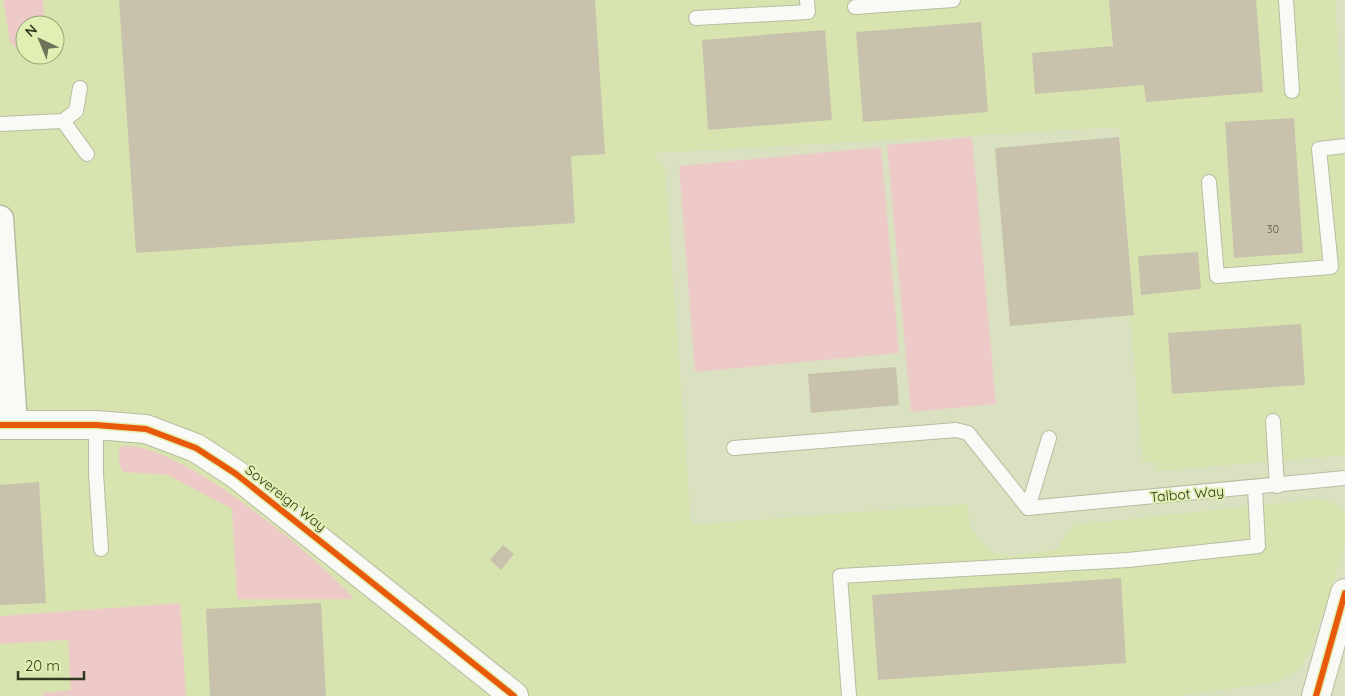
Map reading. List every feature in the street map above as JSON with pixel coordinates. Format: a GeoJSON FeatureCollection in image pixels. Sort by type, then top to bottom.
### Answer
{"type":"FeatureCollection","features":[{"type":"Feature","properties":{"kind":"street"},"geometry":{"type":"LineString","coordinates":[[0,219],[7,424]]}},
{"type":"Feature","properties":{"kind":"street","name":"Sovereign Way"},"geometry":{"type":"LineString","coordinates":[[7,424],[96,425],[146,429],[196,448],[236,474],[514,696]]}},
{"type":"Feature","properties":{"kind":"street"},"geometry":{"type":"LineString","coordinates":[[1316,696],[1345,593]]}},
{"type":"Feature","properties":{"kind":"lane"},"geometry":{"type":"LineString","coordinates":[[696,18],[808,12],[807,0]]}},
{"type":"Feature","properties":{"kind":"lane"},"geometry":{"type":"LineString","coordinates":[[855,7],[953,0]]}},
{"type":"Feature","properties":{"kind":"lane"},"geometry":{"type":"LineString","coordinates":[[1286,0],[1292,91]]}},
{"type":"Feature","properties":{"kind":"lane"},"geometry":{"type":"LineString","coordinates":[[0,124],[63,121],[76,111],[80,88]]}},
{"type":"Feature","properties":{"kind":"lane"},"geometry":{"type":"LineString","coordinates":[[63,121],[87,154]]}},
{"type":"Feature","properties":{"kind":"lane"},"geometry":{"type":"LineString","coordinates":[[1209,182],[1217,276],[1331,267],[1319,148],[1345,146]]}},
{"type":"Feature","properties":{"kind":"lane"},"geometry":{"type":"LineString","coordinates":[[1273,421],[1277,486]]}},
{"type":"Feature","properties":{"kind":"lane"},"geometry":{"type":"LineString","coordinates":[[96,425],[96,474],[101,549]]}},
{"type":"Feature","properties":{"kind":"lane"},"geometry":{"type":"LineString","coordinates":[[734,448],[956,430],[968,433],[1028,508]]}},
{"type":"Feature","properties":{"kind":"lane"},"geometry":{"type":"LineString","coordinates":[[1028,508],[1049,438]]}},
{"type":"Feature","properties":{"kind":"lane","name":"Talbot Way"},"geometry":{"type":"LineString","coordinates":[[1028,508],[1277,486],[1345,478]]}},
{"type":"Feature","properties":{"kind":"lane"},"geometry":{"type":"LineString","coordinates":[[848,696],[840,576],[1128,560],[1258,546],[1255,488]]}},
{"type":"Feature","properties":{"kind":"shaded area"},"geometry":{"type":"Polygon","coordinates":[[[0,0],[1335,0],[1345,157],[1345,455],[1157,471],[1156,462],[1143,463],[1130,315],[1134,314],[1119,127],[653,153],[665,170],[691,525],[967,504],[970,526],[983,545],[995,554],[1011,556],[1056,550],[1074,525],[1319,499],[1333,503],[1345,513],[1345,547],[1310,652],[1296,672],[1277,682],[1175,696],[0,696],[0,0]]]}},
{"type":"Feature","properties":{"kind":"shaded area"},"geometry":{"type":"Polygon","coordinates":[[[3,0],[43,0],[44,15],[15,15],[15,47],[10,41],[3,0]]]}},
{"type":"Feature","properties":{"kind":"shaded area"},"geometry":{"type":"Polygon","coordinates":[[[972,137],[996,404],[911,412],[887,145],[972,137]]]}},
{"type":"Feature","properties":{"kind":"shaded area"},"geometry":{"type":"Polygon","coordinates":[[[881,147],[899,353],[695,372],[679,166],[881,147]]]}},
{"type":"Feature","properties":{"kind":"shaded area"},"geometry":{"type":"Polygon","coordinates":[[[122,446],[147,449],[177,462],[246,504],[310,556],[354,599],[237,599],[232,509],[168,475],[123,472],[119,464],[119,449],[122,446]]]}},
{"type":"Feature","properties":{"kind":"shaded area"},"geometry":{"type":"Polygon","coordinates":[[[180,603],[186,696],[43,696],[42,693],[71,690],[68,640],[0,644],[0,616],[180,603]]]}},
{"type":"Feature","properties":{"kind":"building"},"geometry":{"type":"Polygon","coordinates":[[[119,0],[595,0],[605,154],[571,156],[575,223],[136,253],[119,0]]]}},
{"type":"Feature","properties":{"kind":"building"},"geometry":{"type":"Polygon","coordinates":[[[1109,0],[1256,0],[1263,92],[1146,102],[1144,85],[1035,94],[1032,53],[1113,46],[1109,0]]]}},
{"type":"Feature","properties":{"kind":"building"},"geometry":{"type":"Polygon","coordinates":[[[981,22],[988,112],[863,122],[856,32],[981,22]]]}},
{"type":"Feature","properties":{"kind":"building"},"geometry":{"type":"Polygon","coordinates":[[[825,30],[832,120],[708,130],[702,40],[825,30]]]}},
{"type":"Feature","properties":{"kind":"building"},"geometry":{"type":"Polygon","coordinates":[[[1294,118],[1303,253],[1234,258],[1225,122],[1294,118]]]}},
{"type":"Feature","properties":{"kind":"building"},"geometry":{"type":"Polygon","coordinates":[[[1119,137],[1134,315],[1010,326],[995,148],[1119,137]]]}},
{"type":"Feature","properties":{"kind":"building"},"geometry":{"type":"Polygon","coordinates":[[[1198,252],[1201,289],[1141,295],[1138,256],[1198,252]]]}},
{"type":"Feature","properties":{"kind":"building"},"geometry":{"type":"Polygon","coordinates":[[[1301,324],[1305,385],[1172,394],[1168,333],[1301,324]]]}},
{"type":"Feature","properties":{"kind":"building"},"geometry":{"type":"Polygon","coordinates":[[[896,367],[899,405],[811,413],[808,374],[896,367]]]}},
{"type":"Feature","properties":{"kind":"building"},"geometry":{"type":"Polygon","coordinates":[[[39,482],[46,603],[0,605],[0,485],[39,482]]]}},
{"type":"Feature","properties":{"kind":"building"},"geometry":{"type":"Polygon","coordinates":[[[503,545],[514,554],[501,570],[490,560],[503,545]]]}},
{"type":"Feature","properties":{"kind":"building"},"geometry":{"type":"Polygon","coordinates":[[[1121,578],[1126,663],[878,680],[872,595],[1121,578]]]}},
{"type":"Feature","properties":{"kind":"building"},"geometry":{"type":"Polygon","coordinates":[[[321,603],[326,696],[210,696],[206,609],[321,603]]]}},
{"type":"Feature","properties":{"kind":"cycle path"},"geometry":{"type":"LineString","coordinates":[[0,425],[96,425],[146,429],[196,448],[236,474],[514,696]]}},
{"type":"Feature","properties":{"kind":"cycle path"},"geometry":{"type":"LineString","coordinates":[[1316,696],[1345,593]]}}]}
